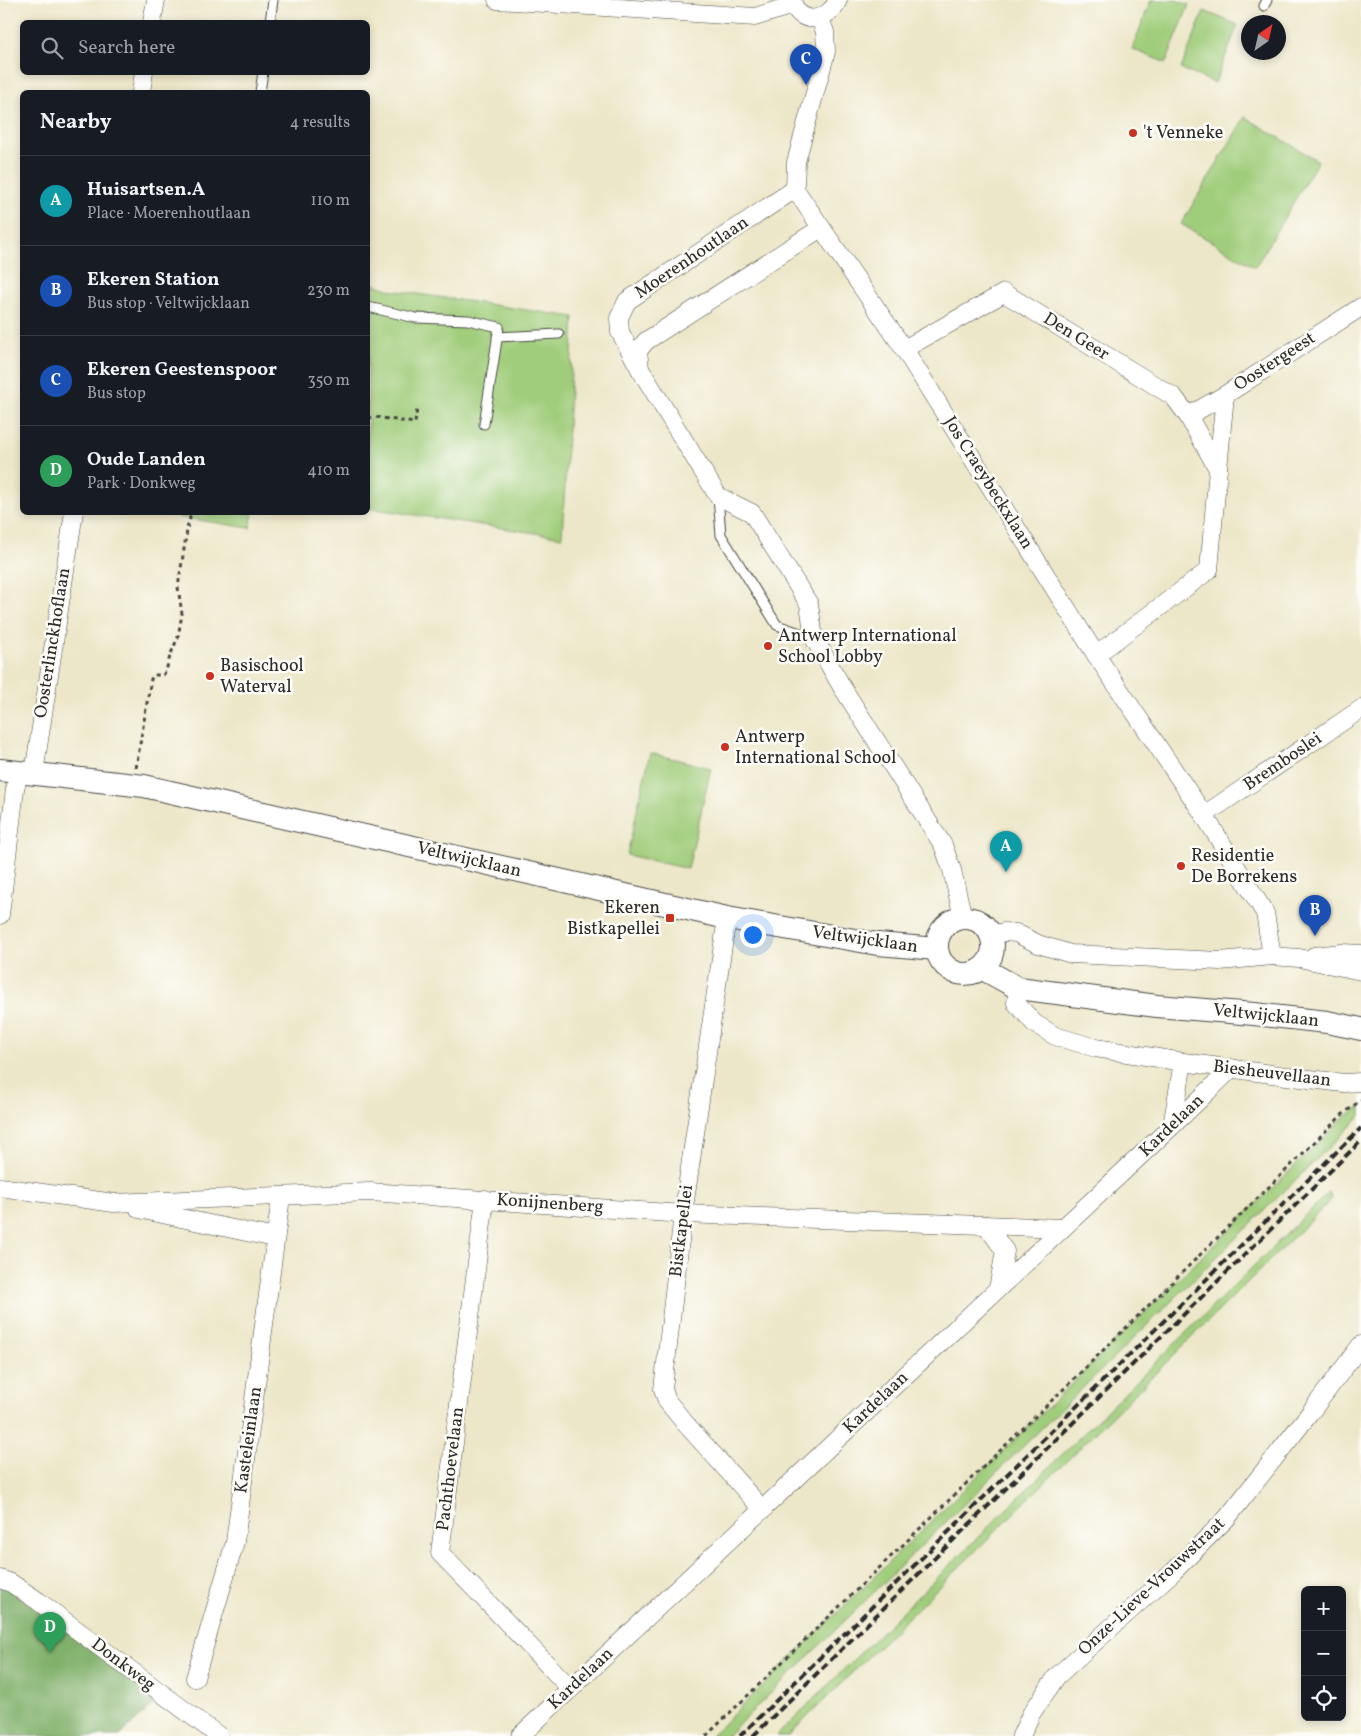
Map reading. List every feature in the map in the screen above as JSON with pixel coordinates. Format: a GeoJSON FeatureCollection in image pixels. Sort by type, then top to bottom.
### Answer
{"type":"FeatureCollection","features":[{"type":"Feature","properties":{"kind":"street"},"geometry":{"type":"LineString","coordinates":[[152,20],[156,0]]}},
{"type":"Feature","properties":{"kind":"street"},"geometry":{"type":"LineString","coordinates":[[498,0],[755,17],[792,2],[797,11],[804,16],[814,19],[828,14],[838,0]]}},
{"type":"Feature","properties":{"kind":"street"},"geometry":{"type":"LineString","coordinates":[[795,189],[796,162],[826,52],[825,32],[820,18]]}},
{"type":"Feature","properties":{"kind":"street"},"geometry":{"type":"LineString","coordinates":[[141,90],[144,75]]}},
{"type":"Feature","properties":{"kind":"street","name":"Jos Craeybeckxlaan"},"geometry":{"type":"LineString","coordinates":[[795,189],[904,349],[1096,655],[1204,815],[1266,913],[1272,956]]}},
{"type":"Feature","properties":{"kind":"street","name":"Moerenhoutlaan"},"geometry":{"type":"LineString","coordinates":[[718,496],[640,370],[620,332],[619,318],[627,301],[795,189]]}},
{"type":"Feature","properties":{"kind":"street"},"geometry":{"type":"LineString","coordinates":[[640,370],[638,352],[646,341],[821,228]]}},
{"type":"Feature","properties":{"kind":"street","name":"Den Geer"},"geometry":{"type":"LineString","coordinates":[[904,349],[1004,293],[1174,397],[1188,416],[1218,469]]}},
{"type":"Feature","properties":{"kind":"street","name":"Oostergeest"},"geometry":{"type":"LineString","coordinates":[[1188,416],[1226,395],[1361,307]]}},
{"type":"Feature","properties":{"kind":"street"},"geometry":{"type":"LineString","coordinates":[[1096,655],[1209,570],[1226,395]]}},
{"type":"Feature","properties":{"kind":"street"},"geometry":{"type":"LineString","coordinates":[[718,496],[752,513],[809,604],[814,638],[842,687],[943,845],[952,870],[963,918]]}},
{"type":"Feature","properties":{"kind":"street","name":"Oosterlinckhoflaan"},"geometry":{"type":"LineString","coordinates":[[0,915],[18,771],[73,515]]}},
{"type":"Feature","properties":{"kind":"street","name":"Bremboslei"},"geometry":{"type":"LineString","coordinates":[[1204,815],[1361,709]]}},
{"type":"Feature","properties":{"kind":"street","name":"Veltwijcklaan"},"geometry":{"type":"LineString","coordinates":[[18,771],[133,785],[727,918],[878,944],[937,949]]}},
{"type":"Feature","properties":{"kind":"street","name":"Bistkapellei"},"geometry":{"type":"LineString","coordinates":[[727,918],[684,1214],[663,1389],[667,1401],[684,1422],[762,1510]]}},
{"type":"Feature","properties":{"kind":"street","name":"Veltwijcklaan"},"geometry":{"type":"LineString","coordinates":[[1361,971],[1299,958],[1272,956],[1220,961],[1071,954],[1038,944],[1016,933],[1004,932],[989,953],[969,974],[956,973],[947,968],[940,959],[937,949],[938,937],[945,926],[956,919],[977,920],[985,926],[989,953],[1018,988],[1157,1006],[1327,1022],[1361,1029]]}},
{"type":"Feature","properties":{"kind":"street","name":"Veltwijcklaan"},"geometry":{"type":"LineString","coordinates":[[989,953],[1022,976],[1052,992]]}},
{"type":"Feature","properties":{"kind":"street","name":"Veltwijcklaan"},"geometry":{"type":"LineString","coordinates":[[1299,958],[1342,953],[1361,954]]}},
{"type":"Feature","properties":{"kind":"street","name":"Biesheuvellaan"},"geometry":{"type":"LineString","coordinates":[[1018,988],[1016,1003],[1034,1023],[1055,1036],[1096,1048],[1183,1062],[1344,1083],[1361,1082]]}},
{"type":"Feature","properties":{"kind":"street"},"geometry":{"type":"LineString","coordinates":[[1172,1126],[1183,1062]]}},
{"type":"Feature","properties":{"kind":"street","name":"Kardelaan"},"geometry":{"type":"LineString","coordinates":[[520,1736],[1232,1068]]}},
{"type":"Feature","properties":{"kind":"street","name":"Konijnenberg"},"geometry":{"type":"LineString","coordinates":[[0,1187],[114,1203],[275,1238]]}},
{"type":"Feature","properties":{"kind":"street","name":"Konijnenberg"},"geometry":{"type":"LineString","coordinates":[[114,1203],[370,1192],[684,1214],[1063,1228]]}},
{"type":"Feature","properties":{"kind":"street","name":"Kasteleinlaan"},"geometry":{"type":"LineString","coordinates":[[195,1678],[235,1542],[281,1196]]}},
{"type":"Feature","properties":{"kind":"street","name":"Pachthoevelaan"},"geometry":{"type":"LineString","coordinates":[[485,1199],[440,1553],[571,1689]]}},
{"type":"Feature","properties":{"kind":"street"},"geometry":{"type":"LineString","coordinates":[[986,1225],[1005,1251],[998,1289]]}},
{"type":"Feature","properties":{"kind":"street","name":"Onze-Lieve-Vrouwstraat"},"geometry":{"type":"LineString","coordinates":[[1021,1736],[1031,1714],[1057,1676],[1174,1571],[1227,1518],[1361,1345]]}},
{"type":"Feature","properties":{"kind":"street","name":"Donkweg"},"geometry":{"type":"LineString","coordinates":[[0,1579],[11,1583],[38,1601],[219,1736]]}},
{"type":"Feature","properties":{"kind":"lane"},"geometry":{"type":"LineString","coordinates":[[270,20],[273,0]]}},
{"type":"Feature","properties":{"kind":"lane"},"geometry":{"type":"LineString","coordinates":[[260,90],[263,75]]}},
{"type":"Feature","properties":{"kind":"lane"},"geometry":{"type":"LineString","coordinates":[[370,307],[416,318],[468,320],[499,327],[484,424]]}},
{"type":"Feature","properties":{"kind":"lane"},"geometry":{"type":"LineString","coordinates":[[497,337],[559,334]]}},
{"type":"Feature","properties":{"kind":"lane","name":"Moerenhoutlaan"},"geometry":{"type":"LineString","coordinates":[[718,496],[721,535],[777,625],[814,638]]}},
{"type":"Feature","properties":{"kind":"path"},"geometry":{"type":"LineString","coordinates":[[370,418],[415,423],[417,408]]}},
{"type":"Feature","properties":{"kind":"path"},"geometry":{"type":"LineString","coordinates":[[133,785],[151,679],[154,675],[162,676],[166,671],[178,637],[182,614],[178,587],[191,515]]}},
{"type":"Feature","properties":{"kind":"path"},"geometry":{"type":"LineString","coordinates":[[706,1736],[1342,1115],[1361,1100]]}},
{"type":"Feature","properties":{"kind":"green space"},"geometry":{"type":"Polygon","coordinates":[[[1151,0],[1176,0],[1189,5],[1166,63],[1132,49],[1151,0]]]}},
{"type":"Feature","properties":{"kind":"green space"},"geometry":{"type":"Polygon","coordinates":[[[1204,11],[1238,25],[1215,83],[1181,69],[1204,11]]]}},
{"type":"Feature","properties":{"kind":"green space"},"geometry":{"type":"Polygon","coordinates":[[[1245,117],[1318,161],[1255,267],[1181,224],[1245,117]]]}},
{"type":"Feature","properties":{"kind":"green space"},"geometry":{"type":"Polygon","coordinates":[[[370,283],[391,290],[574,317],[562,537],[370,508],[370,283]]]}},
{"type":"Feature","properties":{"kind":"green space"},"geometry":{"type":"Polygon","coordinates":[[[179,515],[253,515],[250,528],[179,517],[179,515]]]}},
{"type":"Feature","properties":{"kind":"green space"},"geometry":{"type":"Polygon","coordinates":[[[650,753],[711,768],[688,869],[627,855],[650,753]]]}},
{"type":"Feature","properties":{"kind":"green space"},"geometry":{"type":"Polygon","coordinates":[[[1361,1107],[1361,1116],[727,1736],[711,1736],[1347,1115],[1361,1107]]]}},
{"type":"Feature","properties":{"kind":"green space"},"geometry":{"type":"Polygon","coordinates":[[[1329,1192],[1332,1199],[788,1736],[776,1736],[1329,1192]]]}},
{"type":"Feature","properties":{"kind":"green space"},"geometry":{"type":"Polygon","coordinates":[[[0,1584],[160,1698],[120,1736],[0,1736],[0,1584]]]}},
{"type":"Feature","properties":{"kind":"railway"},"geometry":{"type":"LineString","coordinates":[[740,1736],[1361,1128]]}},
{"type":"Feature","properties":{"kind":"railway"},"geometry":{"type":"LineString","coordinates":[[753,1736],[1361,1141]]}},
{"type":"Feature","properties":{"kind":"place","name":"Ekeren Geestenspoor"},"geometry":{"type":"Point","coordinates":[806,85]}},
{"type":"Feature","properties":{"kind":"place","name":"'t Venneke"},"geometry":{"type":"Point","coordinates":[1133,133]}},
{"type":"Feature","properties":{"kind":"place","name":"Antwerp International School Lobby"},"geometry":{"type":"Point","coordinates":[768,646]}},
{"type":"Feature","properties":{"kind":"place","name":"Basischool Waterval"},"geometry":{"type":"Point","coordinates":[210,676]}},
{"type":"Feature","properties":{"kind":"place","name":"Antwerp International School"},"geometry":{"type":"Point","coordinates":[725,747]}},
{"type":"Feature","properties":{"kind":"place","name":"Residentie De Borrekens"},"geometry":{"type":"Point","coordinates":[1181,866]}},
{"type":"Feature","properties":{"kind":"place","name":"Huisartsen.A"},"geometry":{"type":"Point","coordinates":[1006,872]}},
{"type":"Feature","properties":{"kind":"place","name":"Ekeren Bistkapellei"},"geometry":{"type":"Point","coordinates":[670,918]}},
{"type":"Feature","properties":{"kind":"place","name":"Ekeren Station"},"geometry":{"type":"Point","coordinates":[1315,936]}},
{"type":"Feature","properties":{"kind":"place","name":"Oude Landen"},"geometry":{"type":"Point","coordinates":[50,1653]}}]}
